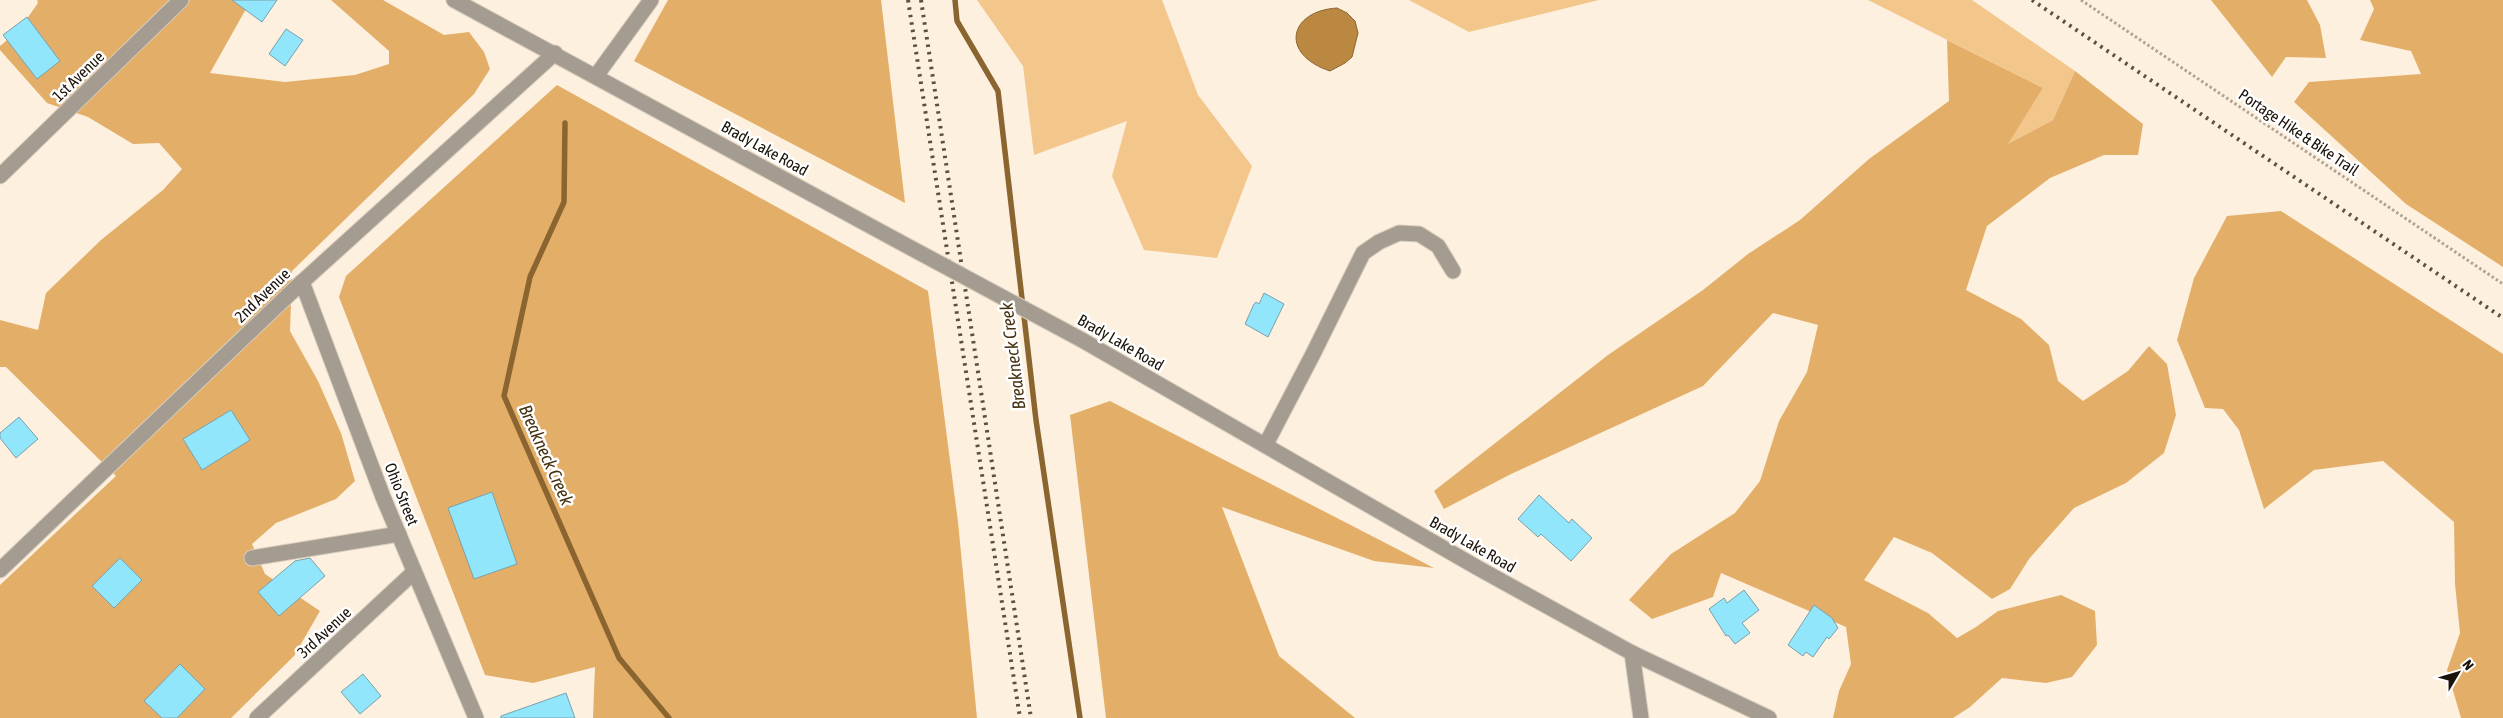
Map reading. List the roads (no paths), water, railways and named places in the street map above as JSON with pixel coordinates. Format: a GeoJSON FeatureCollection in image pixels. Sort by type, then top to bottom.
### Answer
{"type":"FeatureCollection","features":[{"type":"Feature","properties":{"kind":"street","name":"1st Avenue"},"geometry":{"type":"LineString","coordinates":[[0,176],[181,0]]}},
{"type":"Feature","properties":{"kind":"street","name":"Brady Lake Road"},"geometry":{"type":"LineString","coordinates":[[454,0],[1082,340],[1266,444],[1478,568],[1632,653],[1769,718]]}},
{"type":"Feature","properties":{"kind":"street"},"geometry":{"type":"LineString","coordinates":[[596,76],[651,0]]}},
{"type":"Feature","properties":{"kind":"street","name":"2nd Avenue"},"geometry":{"type":"LineString","coordinates":[[0,570],[302,282],[555,53]]}},
{"type":"Feature","properties":{"kind":"street"},"geometry":{"type":"LineString","coordinates":[[1266,444],[1363,253],[1379,242],[1399,233],[1419,234],[1438,246],[1453,272]]}},
{"type":"Feature","properties":{"kind":"street","name":"Ohio Street"},"geometry":{"type":"LineString","coordinates":[[302,282],[414,572],[476,718]]}},
{"type":"Feature","properties":{"kind":"street"},"geometry":{"type":"LineString","coordinates":[[252,558],[399,534]]}},
{"type":"Feature","properties":{"kind":"street","name":"3rd Avenue"},"geometry":{"type":"LineString","coordinates":[[257,718],[414,572]]}},
{"type":"Feature","properties":{"kind":"street"},"geometry":{"type":"LineString","coordinates":[[1632,653],[1641,718]]}},
{"type":"Feature","properties":{"kind":"waterway","name":"Breakneck Creek"},"geometry":{"type":"LineString","coordinates":[[955,0],[957,21],[998,91],[1036,420],[1080,718]]}},
{"type":"Feature","properties":{"kind":"waterway","name":"Breakneck Creek"},"geometry":{"type":"LineString","coordinates":[[565,123],[564,202],[530,277],[504,396],[619,658],[669,718]]}},
{"type":"Feature","properties":{"kind":"railway"},"geometry":{"type":"LineString","coordinates":[[908,0],[1020,718]]}},
{"type":"Feature","properties":{"kind":"railway"},"geometry":{"type":"LineString","coordinates":[[921,0],[1031,718]]}},
{"type":"Feature","properties":{"kind":"railway"},"geometry":{"type":"LineString","coordinates":[[2032,0],[2503,318]]}}]}
